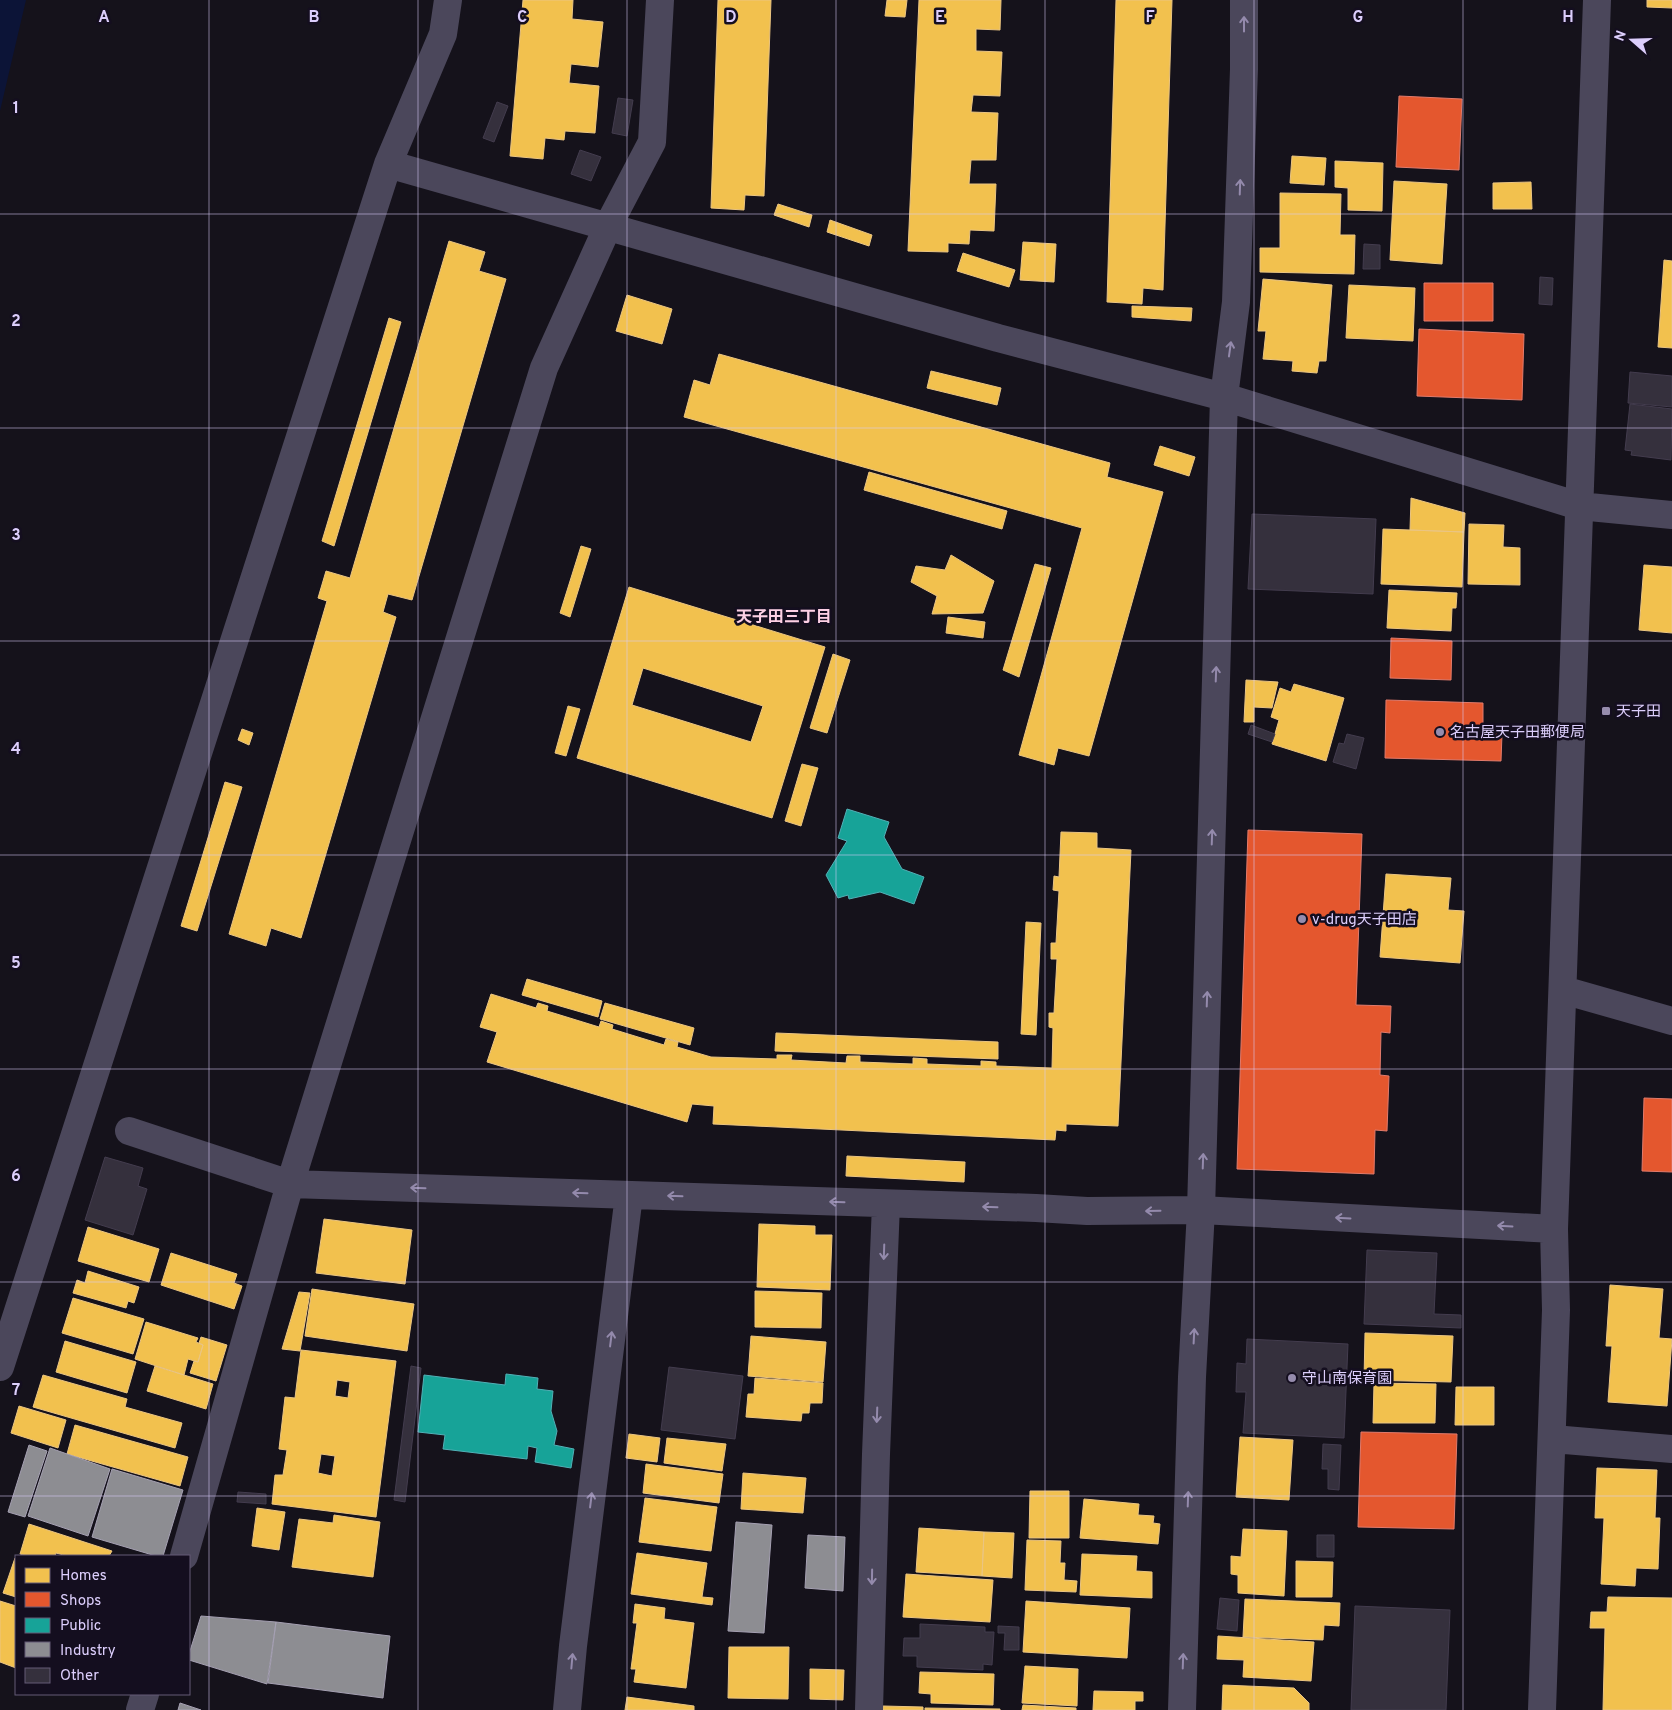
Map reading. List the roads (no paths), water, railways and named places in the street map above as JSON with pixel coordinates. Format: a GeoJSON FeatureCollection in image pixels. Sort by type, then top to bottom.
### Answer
{"type":"FeatureCollection","features":[{"type":"Feature","properties":{"kind":"street"},"geometry":{"type":"LineString","coordinates":[[0,1367],[388,164],[443,34],[448,0]]}},
{"type":"Feature","properties":{"kind":"street"},"geometry":{"type":"LineString","coordinates":[[184,1555],[290,1184],[544,368],[608,226],[652,142],[660,0]]}},
{"type":"Feature","properties":{"kind":"street"},"geometry":{"type":"LineString","coordinates":[[1182,1710],[1192,1377],[1201,1210],[1224,397],[1236,302],[1244,79],[1244,0]]}},
{"type":"Feature","properties":{"kind":"street"},"geometry":{"type":"LineString","coordinates":[[1542,1710],[1553,1439],[1556,1310],[1554,1229],[1597,0]]}},
{"type":"Feature","properties":{"kind":"street"},"geometry":{"type":"LineString","coordinates":[[388,164],[998,338],[1224,397],[1578,506],[1672,515]]}},
{"type":"Feature","properties":{"kind":"street"},"geometry":{"type":"LineString","coordinates":[[1563,990],[1672,1021]]}},
{"type":"Feature","properties":{"kind":"street"},"geometry":{"type":"LineString","coordinates":[[129,1131],[290,1184],[1086,1211],[1201,1210],[1554,1229]]}},
{"type":"Feature","properties":{"kind":"street"},"geometry":{"type":"LineString","coordinates":[[568,1710],[577,1617],[629,1194]]}},
{"type":"Feature","properties":{"kind":"street"},"geometry":{"type":"LineString","coordinates":[[869,1710],[876,1454],[886,1204]]}},
{"type":"Feature","properties":{"kind":"street"},"geometry":{"type":"LineString","coordinates":[[1553,1439],[1672,1448]]}},
{"type":"Feature","properties":{"kind":"street"},"geometry":{"type":"LineString","coordinates":[[140,1710],[145,1695]]}},
{"type":"Feature","properties":{"kind":"water"},"geometry":{"type":"Polygon","coordinates":[[[0,0],[26,0],[0,111],[0,0]]]}},
{"type":"Feature","properties":{"kind":"place","name":"天子田"},"geometry":{"type":"Point","coordinates":[1606,711]}},
{"type":"Feature","properties":{"kind":"place","name":"名古屋天子田郵便局"},"geometry":{"type":"Point","coordinates":[1440,732]}},
{"type":"Feature","properties":{"kind":"place","name":"v-drug天子田店"},"geometry":{"type":"Point","coordinates":[1302,919]}},
{"type":"Feature","properties":{"kind":"place","name":"守山南保育園"},"geometry":{"type":"Point","coordinates":[1292,1378]}},
{"type":"Feature","properties":{"kind":"district","name":"天子田三丁目"},"geometry":{"type":"Point","coordinates":[784,616]}}]}
